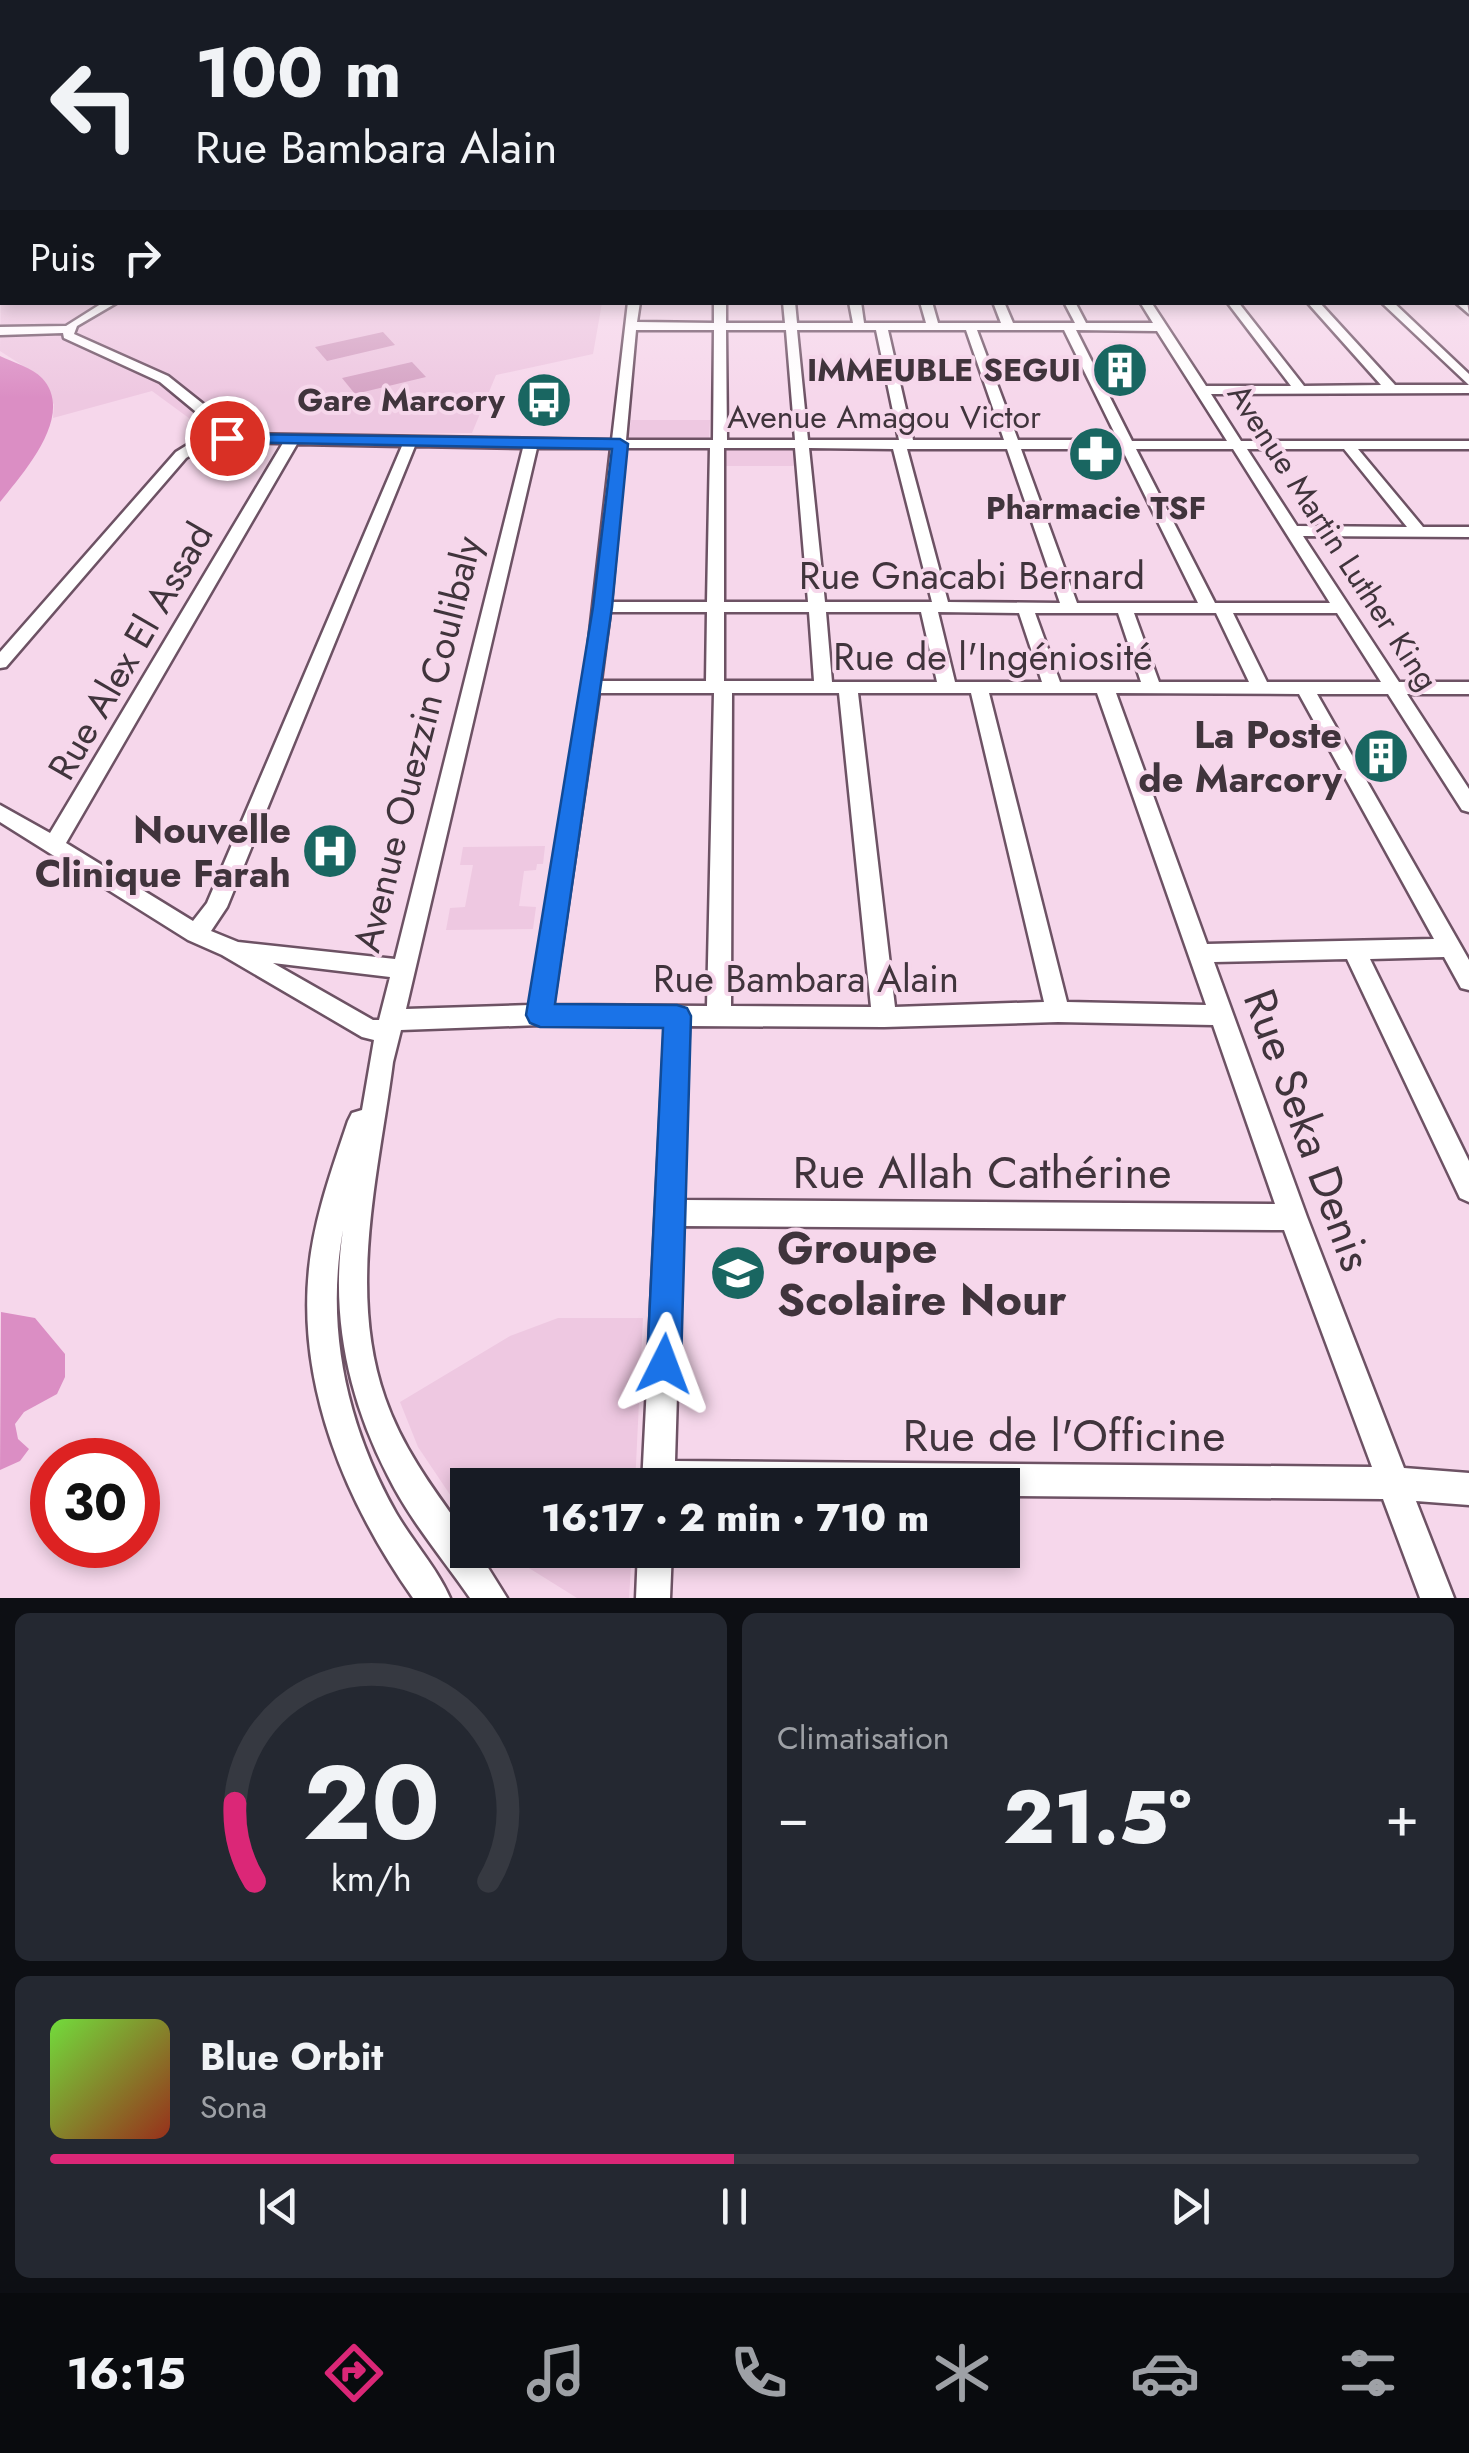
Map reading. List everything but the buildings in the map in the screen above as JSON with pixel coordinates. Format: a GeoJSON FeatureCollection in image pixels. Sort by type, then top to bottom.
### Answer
{"type":"FeatureCollection","features":[{"type":"Feature","properties":{"kind":"street"},"geometry":{"type":"LineString","coordinates":[[0,331],[68,328],[108,305]]}},
{"type":"Feature","properties":{"kind":"street"},"geometry":{"type":"LineString","coordinates":[[540,1015],[602,607],[620,444],[618,415],[634,305]]}},
{"type":"Feature","properties":{"kind":"street"},"geometry":{"type":"LineString","coordinates":[[719,1016],[716,608],[720,305]]}},
{"type":"Feature","properties":{"kind":"street"},"geometry":{"type":"LineString","coordinates":[[789,305],[824,688]]}},
{"type":"Feature","properties":{"kind":"street"},"geometry":{"type":"LineString","coordinates":[[856,305],[859,326]]}},
{"type":"Feature","properties":{"kind":"street"},"geometry":{"type":"LineString","coordinates":[[927,305],[933,326]]}},
{"type":"Feature","properties":{"kind":"street"},"geometry":{"type":"LineString","coordinates":[[999,305],[1008,326]]}},
{"type":"Feature","properties":{"kind":"street"},"geometry":{"type":"LineString","coordinates":[[1070,305],[1075,326],[1127,444],[1262,690]]}},
{"type":"Feature","properties":{"kind":"street","name":"Avenue Martin Luther King"},"geometry":{"type":"LineString","coordinates":[[1147,305],[1469,805]]}},
{"type":"Feature","properties":{"kind":"street"},"geometry":{"type":"LineString","coordinates":[[1234,305],[1302,390]]}},
{"type":"Feature","properties":{"kind":"street"},"geometry":{"type":"LineString","coordinates":[[1315,305],[1391,389]]}},
{"type":"Feature","properties":{"kind":"street"},"geometry":{"type":"LineString","coordinates":[[1389,305],[1469,381]]}},
{"type":"Feature","properties":{"kind":"street"},"geometry":{"type":"LineString","coordinates":[[630,326],[1161,327]]}},
{"type":"Feature","properties":{"kind":"street"},"geometry":{"type":"LineString","coordinates":[[881,326],[947,688]]}},
{"type":"Feature","properties":{"kind":"street"},"geometry":{"type":"LineString","coordinates":[[970,326],[1070,607]]}},
{"type":"Feature","properties":{"kind":"street"},"geometry":{"type":"LineString","coordinates":[[68,328],[76,342],[164,379],[237,438]]}},
{"type":"Feature","properties":{"kind":"street"},"geometry":{"type":"LineString","coordinates":[[1202,390],[1469,389]]}},
{"type":"Feature","properties":{"kind":"street","name":"Avenue Amagou Victor"},"geometry":{"type":"LineString","coordinates":[[0,663],[180,455],[194,447],[237,438],[525,444],[1346,444],[1466,448]]}},
{"type":"Feature","properties":{"kind":"street","name":"Rue Alex El Assad"},"geometry":{"type":"LineString","coordinates":[[54,845],[293,438]]}},
{"type":"Feature","properties":{"kind":"street"},"geometry":{"type":"LineString","coordinates":[[196,934],[216,907],[410,440]]}},
{"type":"Feature","properties":{"kind":"street","name":"Avenue Ouezzin Coulibaly"},"geometry":{"type":"LineString","coordinates":[[432,1598],[402,1558],[366,1492],[339,1414],[323,1334],[323,1272],[336,1196],[381,1062],[525,444]]}},
{"type":"Feature","properties":{"kind":"street"},"geometry":{"type":"LineString","coordinates":[[1346,444],[1418,532]]}},
{"type":"Feature","properties":{"kind":"street"},"geometry":{"type":"LineString","coordinates":[[1291,531],[1469,532]]}},
{"type":"Feature","properties":{"kind":"street","name":"Rue Gnacabi Bernard"},"geometry":{"type":"LineString","coordinates":[[602,607],[1342,608]]}},
{"type":"Feature","properties":{"kind":"street"},"geometry":{"type":"LineString","coordinates":[[1025,607],[1053,689]]}},
{"type":"Feature","properties":{"kind":"street"},"geometry":{"type":"LineString","coordinates":[[1124,607],[1152,689]]}},
{"type":"Feature","properties":{"kind":"street","name":"Rue de l'Ingéniosité"},"geometry":{"type":"LineString","coordinates":[[591,686],[1469,688]]}},
{"type":"Feature","properties":{"kind":"street"},"geometry":{"type":"LineString","coordinates":[[848,688],[884,1017]]}},
{"type":"Feature","properties":{"kind":"street"},"geometry":{"type":"LineString","coordinates":[[980,688],[1058,1012]]}},
{"type":"Feature","properties":{"kind":"street","name":"Rue Seka Denis"},"geometry":{"type":"LineString","coordinates":[[1105,689],[1293,1217],[1436,1598]]}},
{"type":"Feature","properties":{"kind":"street"},"geometry":{"type":"LineString","coordinates":[[1306,690],[1469,981]]}},
{"type":"Feature","properties":{"kind":"street"},"geometry":{"type":"LineString","coordinates":[[0,812],[196,934],[230,949],[370,1030],[390,1025]]}},
{"type":"Feature","properties":{"kind":"street"},"geometry":{"type":"LineString","coordinates":[[1200,954],[1451,948]]}},
{"type":"Feature","properties":{"kind":"street"},"geometry":{"type":"LineString","coordinates":[[230,949],[403,970]]}},
{"type":"Feature","properties":{"kind":"street"},"geometry":{"type":"LineString","coordinates":[[1355,951],[1469,1189]]}},
{"type":"Feature","properties":{"kind":"street","name":"Rue Bambara Alain"},"geometry":{"type":"LineString","coordinates":[[390,1025],[540,1015],[884,1017],[1058,1012],[1222,1015]]}},
{"type":"Feature","properties":{"kind":"street"},"geometry":{"type":"LineString","coordinates":[[659,1468],[677,1016]]}},
{"type":"Feature","properties":{"kind":"street","name":"Avenue Ouezzin Coulibaly"},"geometry":{"type":"LineString","coordinates":[[381,1062],[352,1266],[355,1325],[369,1398],[400,1468],[490,1598]]}},
{"type":"Feature","properties":{"kind":"street","name":"Rue Allah Cathérine"},"geometry":{"type":"LineString","coordinates":[[671,1213],[1293,1217]]}},
{"type":"Feature","properties":{"kind":"street","name":"Rue de l'Officine"},"geometry":{"type":"LineString","coordinates":[[1020,1482],[1392,1483],[1469,1489]]}},
{"type":"Feature","properties":{"kind":"street"},"geometry":{"type":"LineString","coordinates":[[652,1598],[654,1568]]}},
{"type":"Feature","properties":{"kind":"shaded area"},"geometry":{"type":"Polygon","coordinates":[[[1,305],[602,305],[593,354],[496,375],[472,433],[212,435],[152,391],[53,418],[54,405],[42,378],[0,351],[1,305]]]}},
{"type":"Feature","properties":{"kind":"shaded area"},"geometry":{"type":"Polygon","coordinates":[[[383,332],[395,345],[327,361],[315,347],[383,332]]]}},
{"type":"Feature","properties":{"kind":"shaded area"},"geometry":{"type":"Polygon","coordinates":[[[0,356],[42,378],[51,393],[53,409],[42,443],[0,502],[0,356]]]}},
{"type":"Feature","properties":{"kind":"shaded area"},"geometry":{"type":"Polygon","coordinates":[[[412,362],[426,377],[355,394],[342,378],[412,362]]]}},
{"type":"Feature","properties":{"kind":"shaded area"},"geometry":{"type":"Polygon","coordinates":[[[631,420],[710,420],[709,439],[628,439],[631,420]]]}},
{"type":"Feature","properties":{"kind":"shaded area"},"geometry":{"type":"Polygon","coordinates":[[[726,448],[798,448],[799,466],[726,466],[726,448]]]}},
{"type":"Feature","properties":{"kind":"shaded area"},"geometry":{"type":"Polygon","coordinates":[[[545,846],[543,864],[537,864],[536,870],[524,871],[519,906],[536,907],[533,929],[446,930],[450,908],[465,907],[473,865],[460,865],[463,847],[545,846]]]}},
{"type":"Feature","properties":{"kind":"shaded area"},"geometry":{"type":"Polygon","coordinates":[[[1,1312],[35,1318],[65,1354],[65,1377],[57,1394],[24,1412],[15,1424],[18,1439],[29,1449],[20,1461],[0,1470],[1,1312]]]}},
{"type":"Feature","properties":{"kind":"shaded area"},"geometry":{"type":"Polygon","coordinates":[[[558,1318],[643,1318],[636,1468],[450,1468],[450,1495],[418,1447],[400,1402],[510,1336],[558,1318]]]}},
{"type":"Feature","properties":{"kind":"shaded area"},"geometry":{"type":"Polygon","coordinates":[[[529,1568],[631,1568],[629,1598],[577,1598],[529,1568]]]}},
{"type":"Feature","properties":{"kind":"place","name":"IMMEUBLE SEGUI"},"geometry":{"type":"Point","coordinates":[1120,370]}},
{"type":"Feature","properties":{"kind":"place","name":"Gare Marcory"},"geometry":{"type":"Point","coordinates":[544,400]}},
{"type":"Feature","properties":{"kind":"place","name":"Pharmacie TSF"},"geometry":{"type":"Point","coordinates":[1096,454]}},
{"type":"Feature","properties":{"kind":"place","name":"La Poste de Marcory"},"geometry":{"type":"Point","coordinates":[1381,756]}},
{"type":"Feature","properties":{"kind":"place","name":"Nouvelle Clinique Farah"},"geometry":{"type":"Point","coordinates":[330,851]}},
{"type":"Feature","properties":{"kind":"place","name":"Groupe Scolaire Nour"},"geometry":{"type":"Point","coordinates":[738,1273]}},
{"type":"Feature","properties":{"kind":"route"},"geometry":{"type":"LineString","coordinates":[[227,438],[620,444],[591,686],[540,1015],[677,1016],[664,1364]]}}]}
